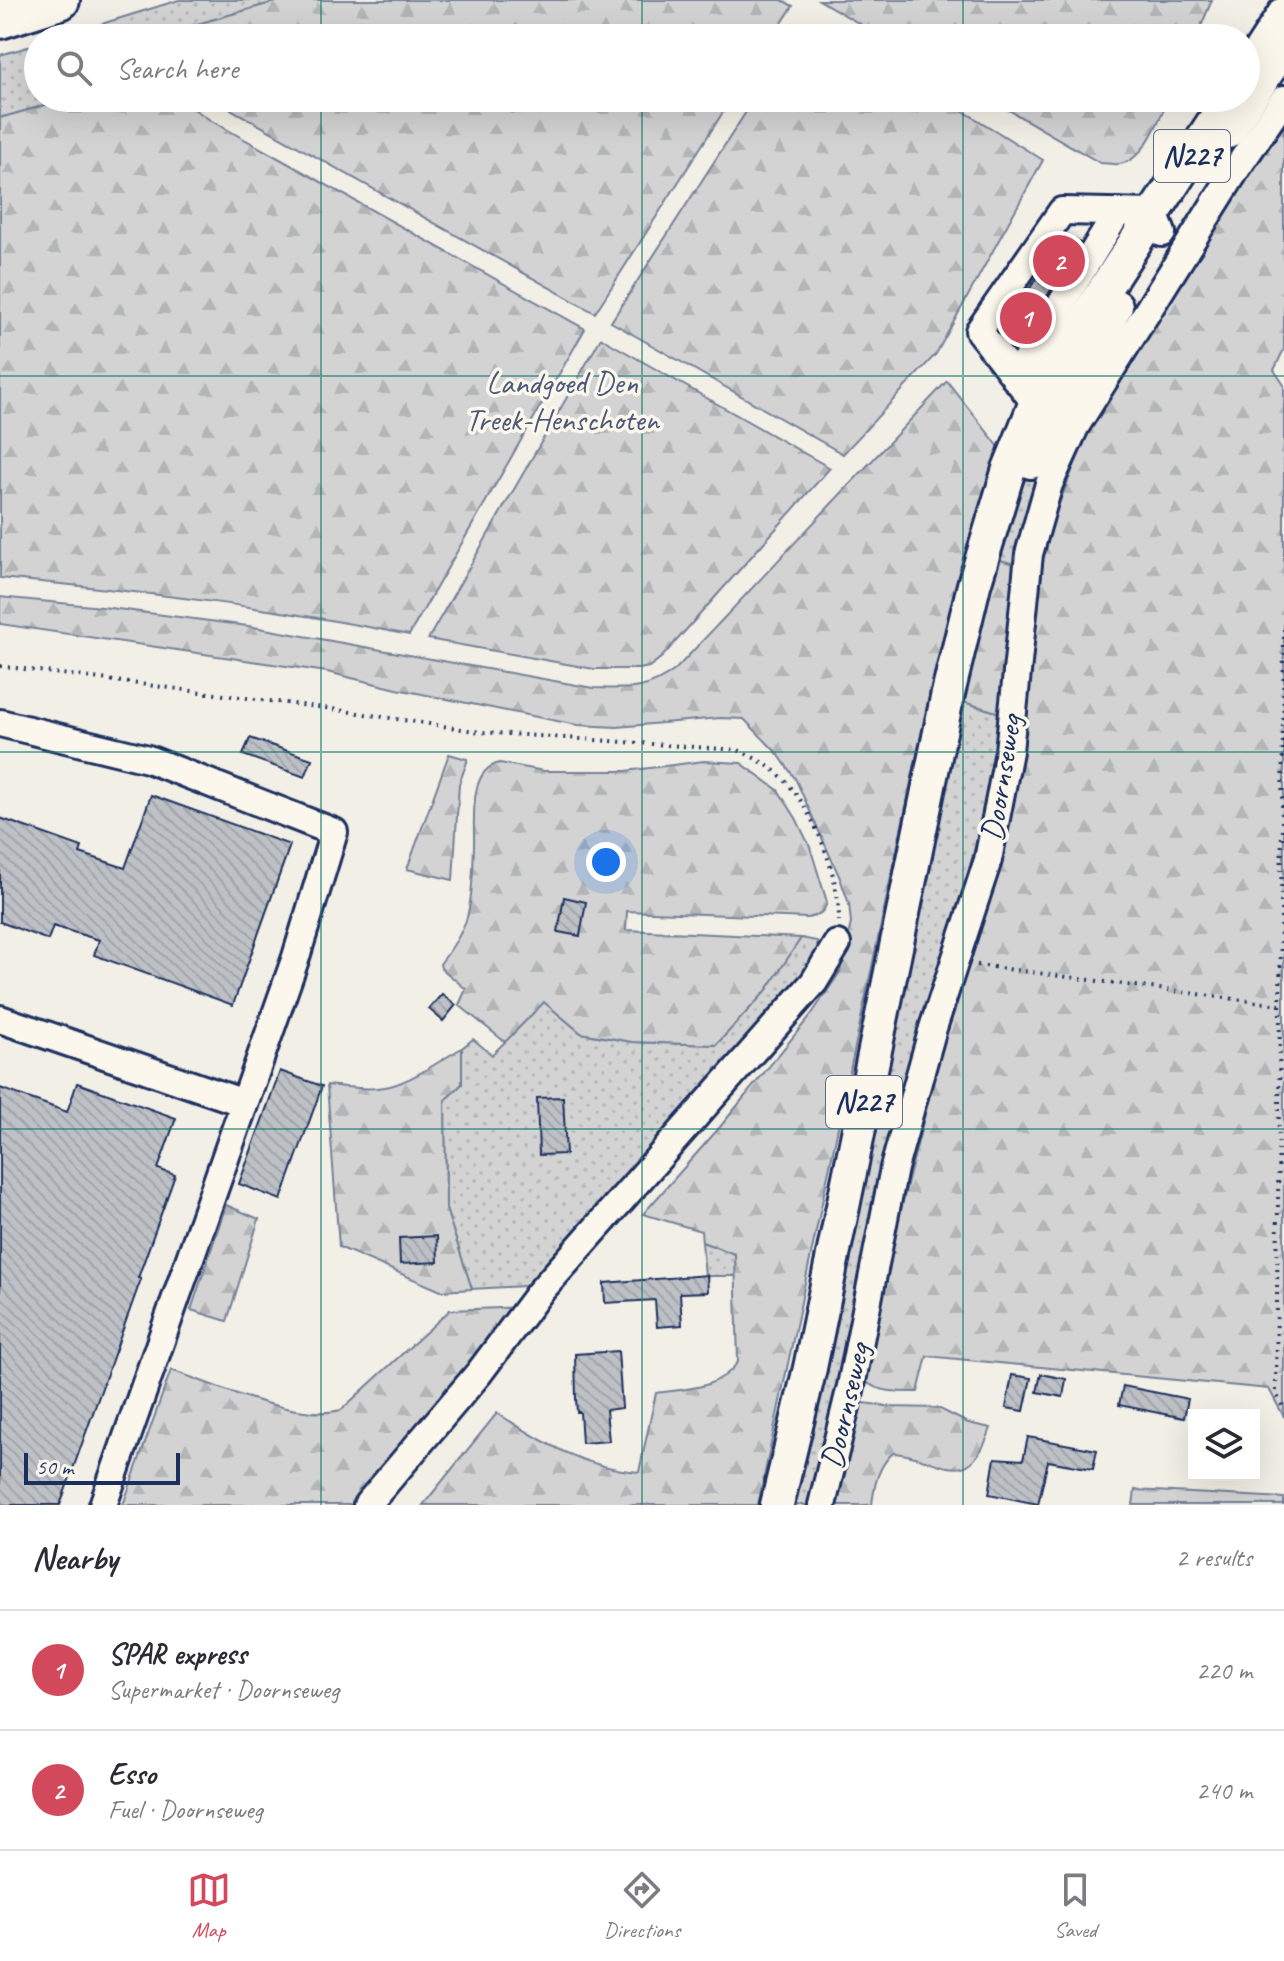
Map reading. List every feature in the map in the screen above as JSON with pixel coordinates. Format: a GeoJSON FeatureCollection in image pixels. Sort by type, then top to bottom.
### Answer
{"type":"FeatureCollection","features":[{"type":"Feature","properties":{"kind":"highway"},"geometry":{"type":"LineString","coordinates":[[0,19],[56,2]]}},
{"type":"Feature","properties":{"kind":"main road"},"geometry":{"type":"LineString","coordinates":[[1260,51],[1284,14]]}},
{"type":"Feature","properties":{"kind":"main road","name":"Doornseweg"},"geometry":{"type":"LineString","coordinates":[[1260,81],[1284,47]]}},
{"type":"Feature","properties":{"kind":"main road","name":"Doornseweg"},"geometry":{"type":"LineString","coordinates":[[1158,223],[1221,112]]}},
{"type":"Feature","properties":{"kind":"main road","name":"Doornseweg"},"geometry":{"type":"LineString","coordinates":[[777,1505],[810,1368],[947,698],[1049,404],[1044,382],[1237,112]]}},
{"type":"Feature","properties":{"kind":"street","name":"Doornseweg"},"geometry":{"type":"LineString","coordinates":[[822,1505],[851,1386],[894,1168],[933,1028],[988,860],[1009,751],[1029,554],[1049,484],[1075,427],[1237,168],[1284,99]]}},
{"type":"Feature","properties":{"kind":"street"},"geometry":{"type":"LineString","coordinates":[[1049,404],[1015,378],[979,331],[1062,211],[1118,212],[1158,223]]}},
{"type":"Feature","properties":{"kind":"street"},"geometry":{"type":"LineString","coordinates":[[1015,378],[1118,212]]}},
{"type":"Feature","properties":{"kind":"street"},"geometry":{"type":"LineString","coordinates":[[0,723],[148,759],[334,832],[296,957],[103,1505]]}},
{"type":"Feature","properties":{"kind":"street"},"geometry":{"type":"LineString","coordinates":[[367,1505],[479,1373],[539,1293],[814,982],[837,944]]}},
{"type":"Feature","properties":{"kind":"street"},"geometry":{"type":"LineString","coordinates":[[0,1019],[244,1103]]}},
{"type":"Feature","properties":{"kind":"path"},"geometry":{"type":"LineString","coordinates":[[1284,629],[1276,1393],[1284,1409]]}},
{"type":"Feature","properties":{"kind":"path"},"geometry":{"type":"LineString","coordinates":[[0,666],[332,709],[481,732],[738,750],[771,768],[794,791],[813,826],[832,866],[840,900],[837,944]]}},
{"type":"Feature","properties":{"kind":"path"},"geometry":{"type":"LineString","coordinates":[[955,962],[1280,1005]]}},
{"type":"Feature","properties":{"kind":"green space"},"geometry":{"type":"Polygon","coordinates":[[[179,0],[282,0],[198,24],[101,24],[179,0]]]}},
{"type":"Feature","properties":{"kind":"green space"},"geometry":{"type":"Polygon","coordinates":[[[282,0],[782,0],[793,6],[781,24],[198,24],[282,0]]]}},
{"type":"Feature","properties":{"kind":"green space"},"geometry":{"type":"Polygon","coordinates":[[[819,0],[1212,0],[1202,24],[860,24],[819,0]]]}},
{"type":"Feature","properties":{"kind":"green space"},"geometry":{"type":"Polygon","coordinates":[[[24,48],[24,111],[0,118],[0,55],[24,48]]]}},
{"type":"Feature","properties":{"kind":"green space"},"geometry":{"type":"Polygon","coordinates":[[[24,111],[198,112],[585,329],[409,635],[205,601],[0,578],[0,118],[24,111]]]}},
{"type":"Feature","properties":{"kind":"green space"},"geometry":{"type":"Polygon","coordinates":[[[236,112],[723,112],[595,313],[236,112]]]}},
{"type":"Feature","properties":{"kind":"green space"},"geometry":{"type":"Polygon","coordinates":[[[746,112],[965,112],[1043,160],[936,354],[843,454],[611,322],[746,112]]]}},
{"type":"Feature","properties":{"kind":"green space"},"geometry":{"type":"Polygon","coordinates":[[[1012,112],[1163,112],[1137,155],[1120,164],[1100,163],[1012,112]]]}},
{"type":"Feature","properties":{"kind":"green space"},"geometry":{"type":"Polygon","coordinates":[[[1284,115],[1284,349],[1274,370],[1284,385],[1284,1417],[1269,1389],[927,1356],[918,1392],[878,1388],[866,1382],[864,1373],[892,1244],[961,972],[1041,548],[1098,407],[1284,115]]]}},
{"type":"Feature","properties":{"kind":"green space"},"geometry":{"type":"Polygon","coordinates":[[[601,338],[830,468],[662,657],[649,667],[594,669],[428,639],[601,338]]]}},
{"type":"Feature","properties":{"kind":"green space"},"geometry":{"type":"Polygon","coordinates":[[[947,381],[1003,452],[954,594],[934,674],[758,1505],[423,1505],[497,1413],[564,1452],[600,1465],[639,1472],[656,1393],[712,1383],[738,1362],[735,1254],[702,1242],[701,1231],[643,1214],[720,1127],[811,1015],[840,972],[851,923],[849,904],[796,780],[778,754],[744,719],[720,718],[617,727],[577,725],[327,672],[0,624],[0,597],[248,626],[593,688],[645,686],[675,670],[947,381]]]}},
{"type":"Feature","properties":{"kind":"green space"},"geometry":{"type":"Polygon","coordinates":[[[1062,393],[1018,565],[996,559],[1012,511],[1062,393]]]}},
{"type":"Feature","properties":{"kind":"green space"},"geometry":{"type":"Polygon","coordinates":[[[996,559],[1018,565],[1007,628],[1000,713],[957,700],[996,559]]]}},
{"type":"Feature","properties":{"kind":"green space"},"geometry":{"type":"Polygon","coordinates":[[[957,700],[1000,713],[988,791],[970,868],[911,1080],[808,1505],[784,1505],[957,700]]]}},
{"type":"Feature","properties":{"kind":"green space"},"geometry":{"type":"Polygon","coordinates":[[[449,754],[467,759],[459,784],[453,880],[407,869],[449,754]]]}},
{"type":"Feature","properties":{"kind":"green space"},"geometry":{"type":"Polygon","coordinates":[[[704,761],[741,763],[778,790],[810,847],[827,902],[820,913],[808,918],[627,911],[626,930],[801,938],[766,991],[716,1045],[632,1042],[581,1033],[544,1002],[505,1042],[459,1005],[466,989],[440,964],[458,938],[467,916],[473,877],[475,798],[482,775],[489,767],[500,763],[544,771],[626,771],[704,761]]]}},
{"type":"Feature","properties":{"kind":"green space"},"geometry":{"type":"Polygon","coordinates":[[[801,938],[817,941],[818,956],[810,971],[542,1285],[472,1289],[446,1209],[445,1100],[462,1084],[462,1048],[473,1039],[492,1055],[544,1002],[581,1033],[632,1042],[716,1045],[766,991],[801,938]]]}},
{"type":"Feature","properties":{"kind":"green space"},"geometry":{"type":"Polygon","coordinates":[[[462,1048],[462,1084],[445,1100],[446,1209],[472,1289],[441,1291],[339,1247],[327,1085],[390,1086],[418,1074],[462,1048]]]}},
{"type":"Feature","properties":{"kind":"green space"},"geometry":{"type":"Polygon","coordinates":[[[226,1205],[259,1219],[227,1321],[191,1310],[226,1205]]]}},
{"type":"Feature","properties":{"kind":"green space"},"geometry":{"type":"Polygon","coordinates":[[[702,1242],[735,1254],[736,1276],[705,1276],[702,1242]]]}},
{"type":"Feature","properties":{"kind":"green space"},"geometry":{"type":"Polygon","coordinates":[[[524,1307],[354,1505],[123,1505],[171,1370],[279,1407],[302,1411],[341,1410],[450,1310],[524,1307]]]}},
{"type":"Feature","properties":{"kind":"green space"},"geometry":{"type":"Polygon","coordinates":[[[864,1403],[938,1408],[968,1423],[991,1428],[982,1449],[972,1462],[962,1467],[950,1468],[893,1453],[878,1477],[872,1505],[831,1505],[856,1406],[864,1403]]]}},
{"type":"Feature","properties":{"kind":"green space"},"geometry":{"type":"Polygon","coordinates":[[[1135,1490],[1284,1498],[1284,1505],[1133,1505],[1135,1490]]]}},
{"type":"Feature","properties":{"kind":"building"},"geometry":{"type":"Polygon","coordinates":[[[1066,234],[1080,243],[1025,332],[1008,321],[1066,234]]]}},
{"type":"Feature","properties":{"kind":"building"},"geometry":{"type":"Polygon","coordinates":[[[250,738],[312,759],[305,777],[243,755],[250,738]]]}},
{"type":"Feature","properties":{"kind":"building"},"geometry":{"type":"Polygon","coordinates":[[[151,795],[290,845],[233,1005],[94,955],[99,940],[53,926],[48,940],[0,922],[0,818],[82,847],[80,853],[125,868],[151,795]]]}},
{"type":"Feature","properties":{"kind":"building"},"geometry":{"type":"Polygon","coordinates":[[[564,897],[586,902],[580,936],[558,932],[564,897]]]}},
{"type":"Feature","properties":{"kind":"building"},"geometry":{"type":"Polygon","coordinates":[[[442,994],[456,1005],[443,1021],[429,1009],[442,994]]]}},
{"type":"Feature","properties":{"kind":"building"},"geometry":{"type":"Polygon","coordinates":[[[280,1071],[322,1086],[281,1200],[239,1184],[280,1071]]]}},
{"type":"Feature","properties":{"kind":"building"},"geometry":{"type":"Polygon","coordinates":[[[77,1083],[176,1118],[158,1169],[175,1175],[60,1505],[0,1505],[0,1088],[67,1112],[77,1083]]]}},
{"type":"Feature","properties":{"kind":"building"},"geometry":{"type":"Polygon","coordinates":[[[563,1097],[566,1154],[539,1155],[537,1098],[563,1097]]]}},
{"type":"Feature","properties":{"kind":"building"},"geometry":{"type":"Polygon","coordinates":[[[437,1236],[438,1262],[400,1264],[399,1238],[437,1236]]]}},
{"type":"Feature","properties":{"kind":"building"},"geometry":{"type":"Polygon","coordinates":[[[707,1275],[708,1292],[680,1293],[682,1325],[657,1327],[655,1300],[605,1303],[604,1283],[707,1275]]]}},
{"type":"Feature","properties":{"kind":"building"},"geometry":{"type":"Polygon","coordinates":[[[618,1351],[622,1408],[606,1410],[609,1441],[582,1443],[580,1412],[577,1412],[575,1354],[618,1351]]]}},
{"type":"Feature","properties":{"kind":"building"},"geometry":{"type":"Polygon","coordinates":[[[1041,1374],[1066,1379],[1063,1397],[1037,1392],[1041,1374]]]}},
{"type":"Feature","properties":{"kind":"building"},"geometry":{"type":"Polygon","coordinates":[[[1012,1375],[1031,1378],[1024,1411],[1006,1408],[1012,1375]]]}},
{"type":"Feature","properties":{"kind":"building"},"geometry":{"type":"Polygon","coordinates":[[[1123,1386],[1188,1399],[1184,1418],[1119,1405],[1123,1386]]]}},
{"type":"Feature","properties":{"kind":"building"},"geometry":{"type":"Polygon","coordinates":[[[1028,1437],[1097,1450],[1093,1469],[1048,1461],[1038,1504],[989,1494],[995,1458],[1023,1460],[1028,1437]]]}},
{"type":"Feature","properties":{"kind":"place","name":"Esso"},"geometry":{"type":"Point","coordinates":[1059,261]}},
{"type":"Feature","properties":{"kind":"place","name":"SPAR express"},"geometry":{"type":"Point","coordinates":[1026,318]}},
{"type":"Feature","properties":{"kind":"park label","name":"Landgoed Den Treek-Henschoten"},"geometry":{"type":"Point","coordinates":[562,400]}}]}
